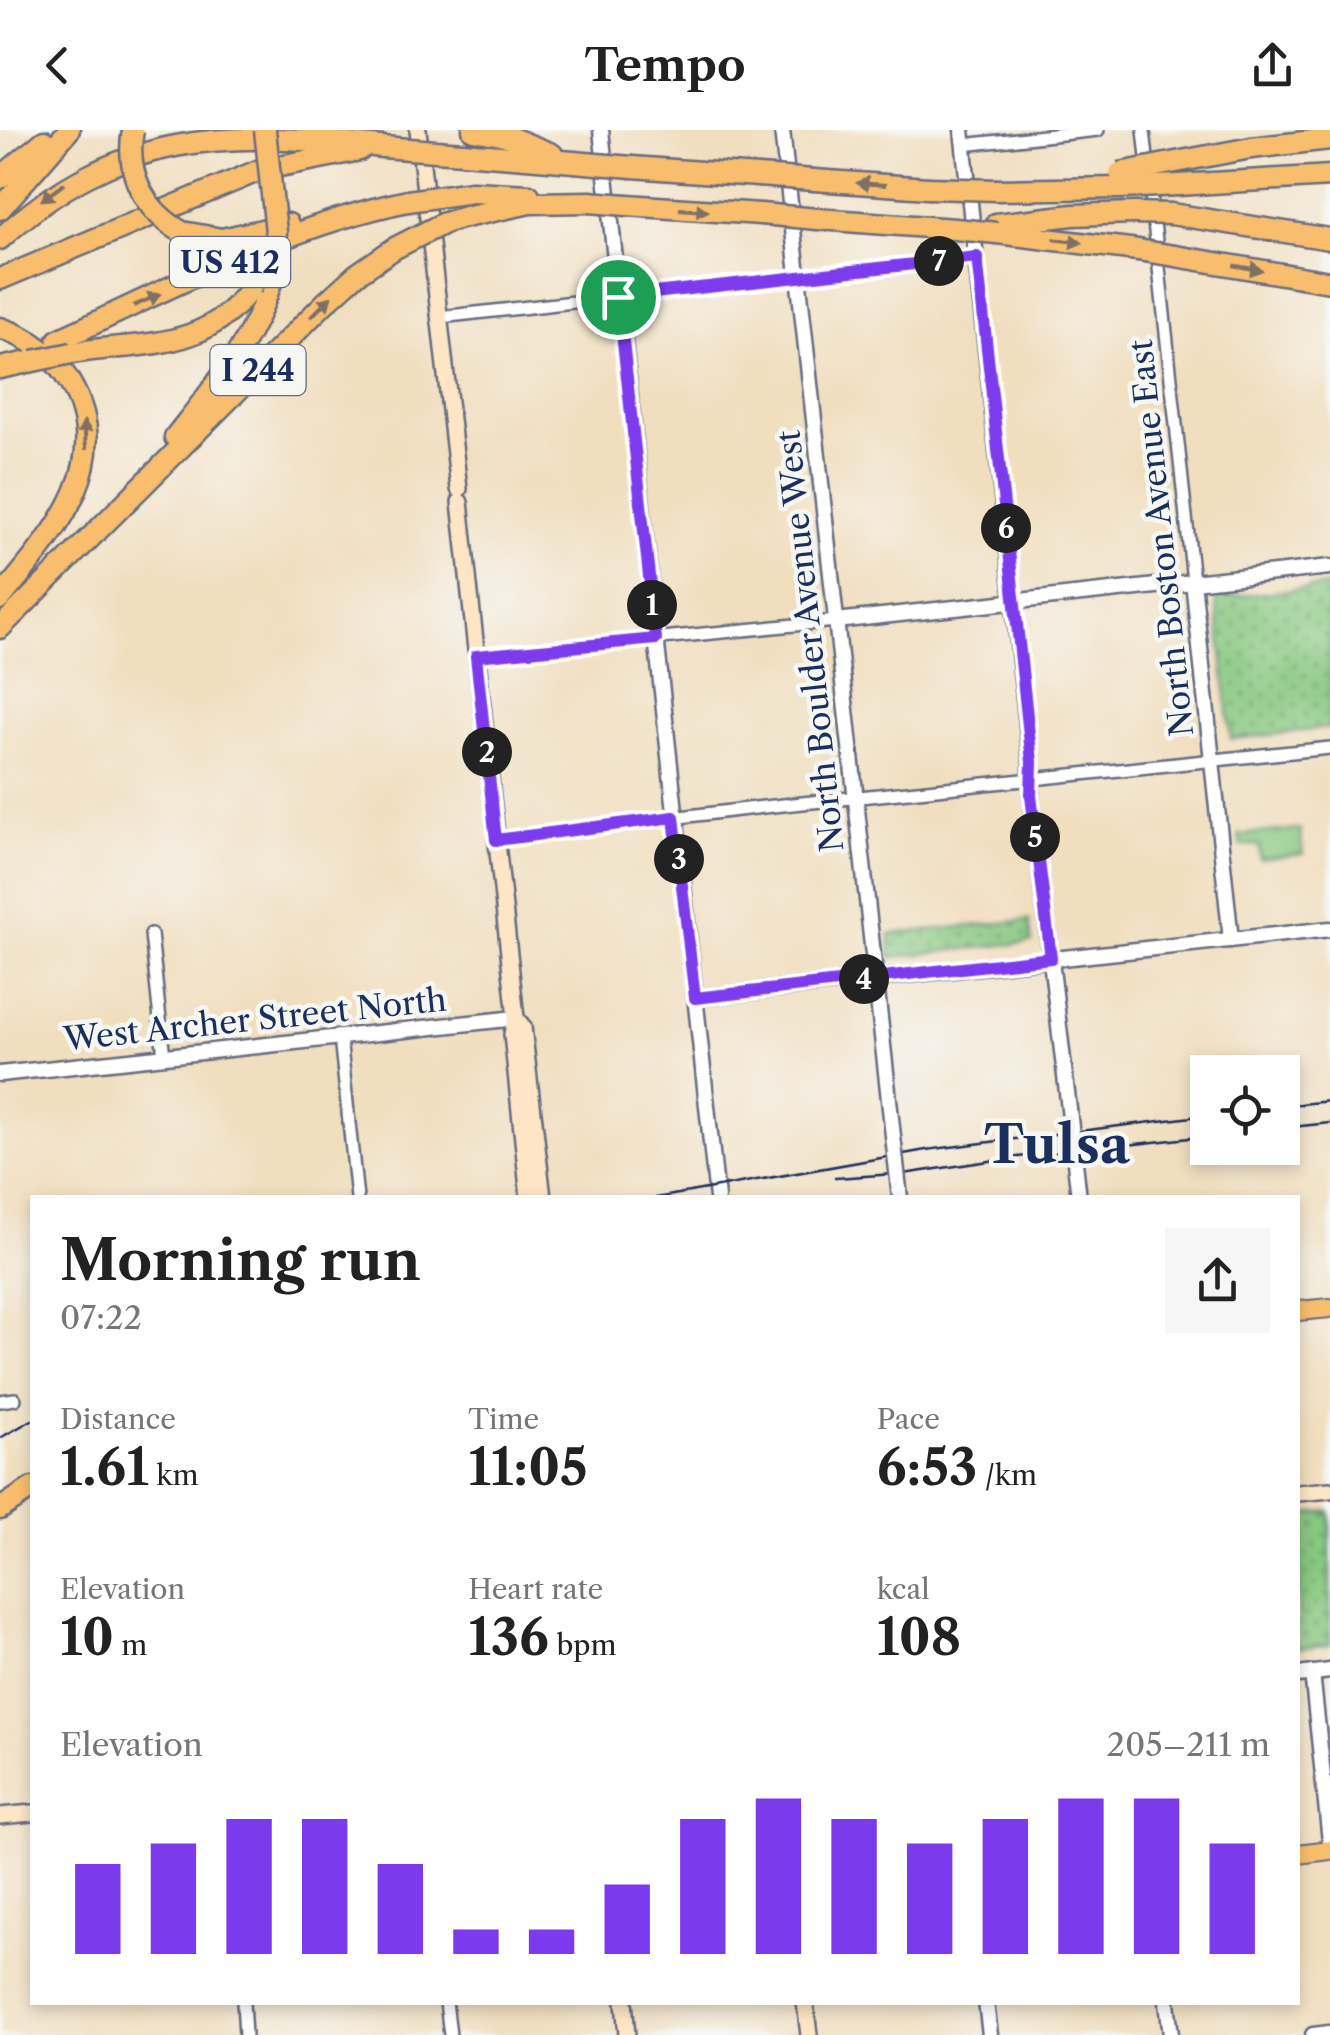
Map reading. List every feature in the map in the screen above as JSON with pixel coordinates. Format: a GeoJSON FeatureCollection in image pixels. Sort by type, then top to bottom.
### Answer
{"type":"FeatureCollection","features":[{"type":"Feature","properties":{"kind":"highway"},"geometry":{"type":"LineString","coordinates":[[0,178],[58,130]]}},
{"type":"Feature","properties":{"kind":"highway"},"geometry":{"type":"LineString","coordinates":[[0,209],[69,130]]}},
{"type":"Feature","properties":{"kind":"highway"},"geometry":{"type":"LineString","coordinates":[[133,130],[130,157],[137,184],[152,209],[182,232],[200,238],[235,238],[351,206],[408,202]]}},
{"type":"Feature","properties":{"kind":"highway"},"geometry":{"type":"LineString","coordinates":[[127,498],[244,348],[263,310],[273,278],[276,232],[265,130]]}},
{"type":"Feature","properties":{"kind":"highway"},"geometry":{"type":"LineString","coordinates":[[473,130],[507,136],[574,162]]}},
{"type":"Feature","properties":{"kind":"highway"},"geometry":{"type":"LineString","coordinates":[[0,239],[34,206],[75,177],[114,157],[196,134],[297,135],[463,153],[928,188],[1024,190],[1120,181],[1178,186],[1320,177]]}},
{"type":"Feature","properties":{"kind":"highway"},"geometry":{"type":"LineString","coordinates":[[1120,181],[1176,162],[1330,139]]}},
{"type":"Feature","properties":{"kind":"highway","name":"US 412"},"geometry":{"type":"LineString","coordinates":[[0,280],[260,170],[382,146]]}},
{"type":"Feature","properties":{"kind":"highway","name":"US 412"},"geometry":{"type":"LineString","coordinates":[[0,367],[65,346],[284,238],[362,212],[488,190],[589,202]]}},
{"type":"Feature","properties":{"kind":"highway"},"geometry":{"type":"LineString","coordinates":[[65,346],[183,338],[222,319],[250,290],[265,257],[272,202]]}},
{"type":"Feature","properties":{"kind":"highway","name":"I 244"},"geometry":{"type":"LineString","coordinates":[[0,628],[340,288],[395,248],[444,223],[530,203],[589,202],[955,229],[996,228]]}},
{"type":"Feature","properties":{"kind":"highway"},"geometry":{"type":"LineString","coordinates":[[996,228],[1072,215],[1171,214],[1330,239]]}},
{"type":"Feature","properties":{"kind":"highway"},"geometry":{"type":"LineString","coordinates":[[996,228],[1326,281]]}},
{"type":"Feature","properties":{"kind":"highway"},"geometry":{"type":"LineString","coordinates":[[0,328],[47,353],[76,392],[87,442],[84,472],[76,496],[7,591]]}},
{"type":"Feature","properties":{"kind":"highway"},"geometry":{"type":"LineString","coordinates":[[0,1509],[30,1489]]}},
{"type":"Feature","properties":{"kind":"main road"},"geometry":{"type":"LineString","coordinates":[[418,130],[516,1018],[512,1034],[529,1195]]}},
{"type":"Feature","properties":{"kind":"main road"},"geometry":{"type":"LineString","coordinates":[[516,1018],[523,1027],[543,1195]]}},
{"type":"Feature","properties":{"kind":"main road"},"geometry":{"type":"LineString","coordinates":[[1300,1311],[1330,1308]]}},
{"type":"Feature","properties":{"kind":"main road"},"geometry":{"type":"LineString","coordinates":[[1300,1493],[1330,1490]]}},
{"type":"Feature","properties":{"kind":"main road"},"geometry":{"type":"LineString","coordinates":[[0,1816],[30,1813]]}},
{"type":"Feature","properties":{"kind":"main road"},"geometry":{"type":"LineString","coordinates":[[1300,1854],[1330,1850]]}},
{"type":"Feature","properties":{"kind":"main road"},"geometry":{"type":"LineString","coordinates":[[624,2005],[628,2035]]}},
{"type":"Feature","properties":{"kind":"main road"},"geometry":{"type":"LineString","coordinates":[[805,2005],[809,2035]]}},
{"type":"Feature","properties":{"kind":"street"},"geometry":{"type":"LineString","coordinates":[[600,130],[717,1194]]}},
{"type":"Feature","properties":{"kind":"street","name":"North Boulder Avenue West"},"geometry":{"type":"LineString","coordinates":[[782,130],[900,1195]]}},
{"type":"Feature","properties":{"kind":"street"},"geometry":{"type":"LineString","coordinates":[[1080,1195],[1031,796],[1014,604],[962,138],[1098,130]]}},
{"type":"Feature","properties":{"kind":"street","name":"North Boston Avenue East"},"geometry":{"type":"LineString","coordinates":[[1144,130],[1231,940]]}},
{"type":"Feature","properties":{"kind":"street"},"geometry":{"type":"LineString","coordinates":[[440,316],[977,257]]}},
{"type":"Feature","properties":{"kind":"street"},"geometry":{"type":"LineString","coordinates":[[476,656],[1014,604],[1330,567]]}},
{"type":"Feature","properties":{"kind":"street"},"geometry":{"type":"LineString","coordinates":[[496,840],[674,817],[1330,748]]}},
{"type":"Feature","properties":{"kind":"street"},"geometry":{"type":"LineString","coordinates":[[695,998],[1330,928]]}},
{"type":"Feature","properties":{"kind":"street"},"geometry":{"type":"LineString","coordinates":[[151,934],[164,1057]]}},
{"type":"Feature","properties":{"kind":"street","name":"West Archer Street North"},"geometry":{"type":"LineString","coordinates":[[0,1074],[516,1018]]}},
{"type":"Feature","properties":{"kind":"street"},"geometry":{"type":"LineString","coordinates":[[340,1037],[356,1195]]}},
{"type":"Feature","properties":{"kind":"street"},"geometry":{"type":"LineString","coordinates":[[0,1402],[15,1399]]}},
{"type":"Feature","properties":{"kind":"street"},"geometry":{"type":"LineString","coordinates":[[1330,1671],[1305,1674],[1330,1842]]}},
{"type":"Feature","properties":{"kind":"street"},"geometry":{"type":"LineString","coordinates":[[243,2005],[244,2032]]}},
{"type":"Feature","properties":{"kind":"street"},"geometry":{"type":"LineString","coordinates":[[446,2005],[450,2035]]}},
{"type":"Feature","properties":{"kind":"street"},"geometry":{"type":"LineString","coordinates":[[986,2005],[990,2035]]}},
{"type":"Feature","properties":{"kind":"street"},"geometry":{"type":"LineString","coordinates":[[1167,2005],[1171,2035]]}},
{"type":"Feature","properties":{"kind":"street"},"geometry":{"type":"LineString","coordinates":[[1313,2035],[1330,2033]]}},
{"type":"Feature","properties":{"kind":"green space"},"geometry":{"type":"Polygon","coordinates":[[[1330,586],[1330,728],[1231,739],[1216,598],[1330,586]]]}},
{"type":"Feature","properties":{"kind":"green space"},"geometry":{"type":"Polygon","coordinates":[[[1300,829],[1303,854],[1260,859],[1259,845],[1241,846],[1239,835],[1300,829]]]}},
{"type":"Feature","properties":{"kind":"green space"},"geometry":{"type":"Polygon","coordinates":[[[1029,920],[1032,942],[891,957],[889,934],[1029,920]]]}},
{"type":"Feature","properties":{"kind":"green space"},"geometry":{"type":"Polygon","coordinates":[[[1330,1511],[1330,1644],[1300,1648],[1300,1515],[1330,1511]]]}},
{"type":"Feature","properties":{"kind":"railway"},"geometry":{"type":"LineString","coordinates":[[1300,1104],[1330,1101]]}},
{"type":"Feature","properties":{"kind":"railway"},"geometry":{"type":"LineString","coordinates":[[673,1195],[926,1150],[1190,1117]]}},
{"type":"Feature","properties":{"kind":"railway"},"geometry":{"type":"LineString","coordinates":[[1300,1126],[1330,1123]]}},
{"type":"Feature","properties":{"kind":"railway"},"geometry":{"type":"LineString","coordinates":[[835,1178],[910,1173],[1190,1138]]}},
{"type":"Feature","properties":{"kind":"railway"},"geometry":{"type":"LineString","coordinates":[[0,1438],[30,1421]]}},
{"type":"Feature","properties":{"kind":"district","name":"Tulsa"},"geometry":{"type":"Point","coordinates":[1057,1145]}},
{"type":"Feature","properties":{"kind":"route"},"geometry":{"type":"LineString","coordinates":[[977,257],[1051,958],[695,998],[674,817],[496,840],[476,656],[656,639],[618,297],[977,257]]}}]}
